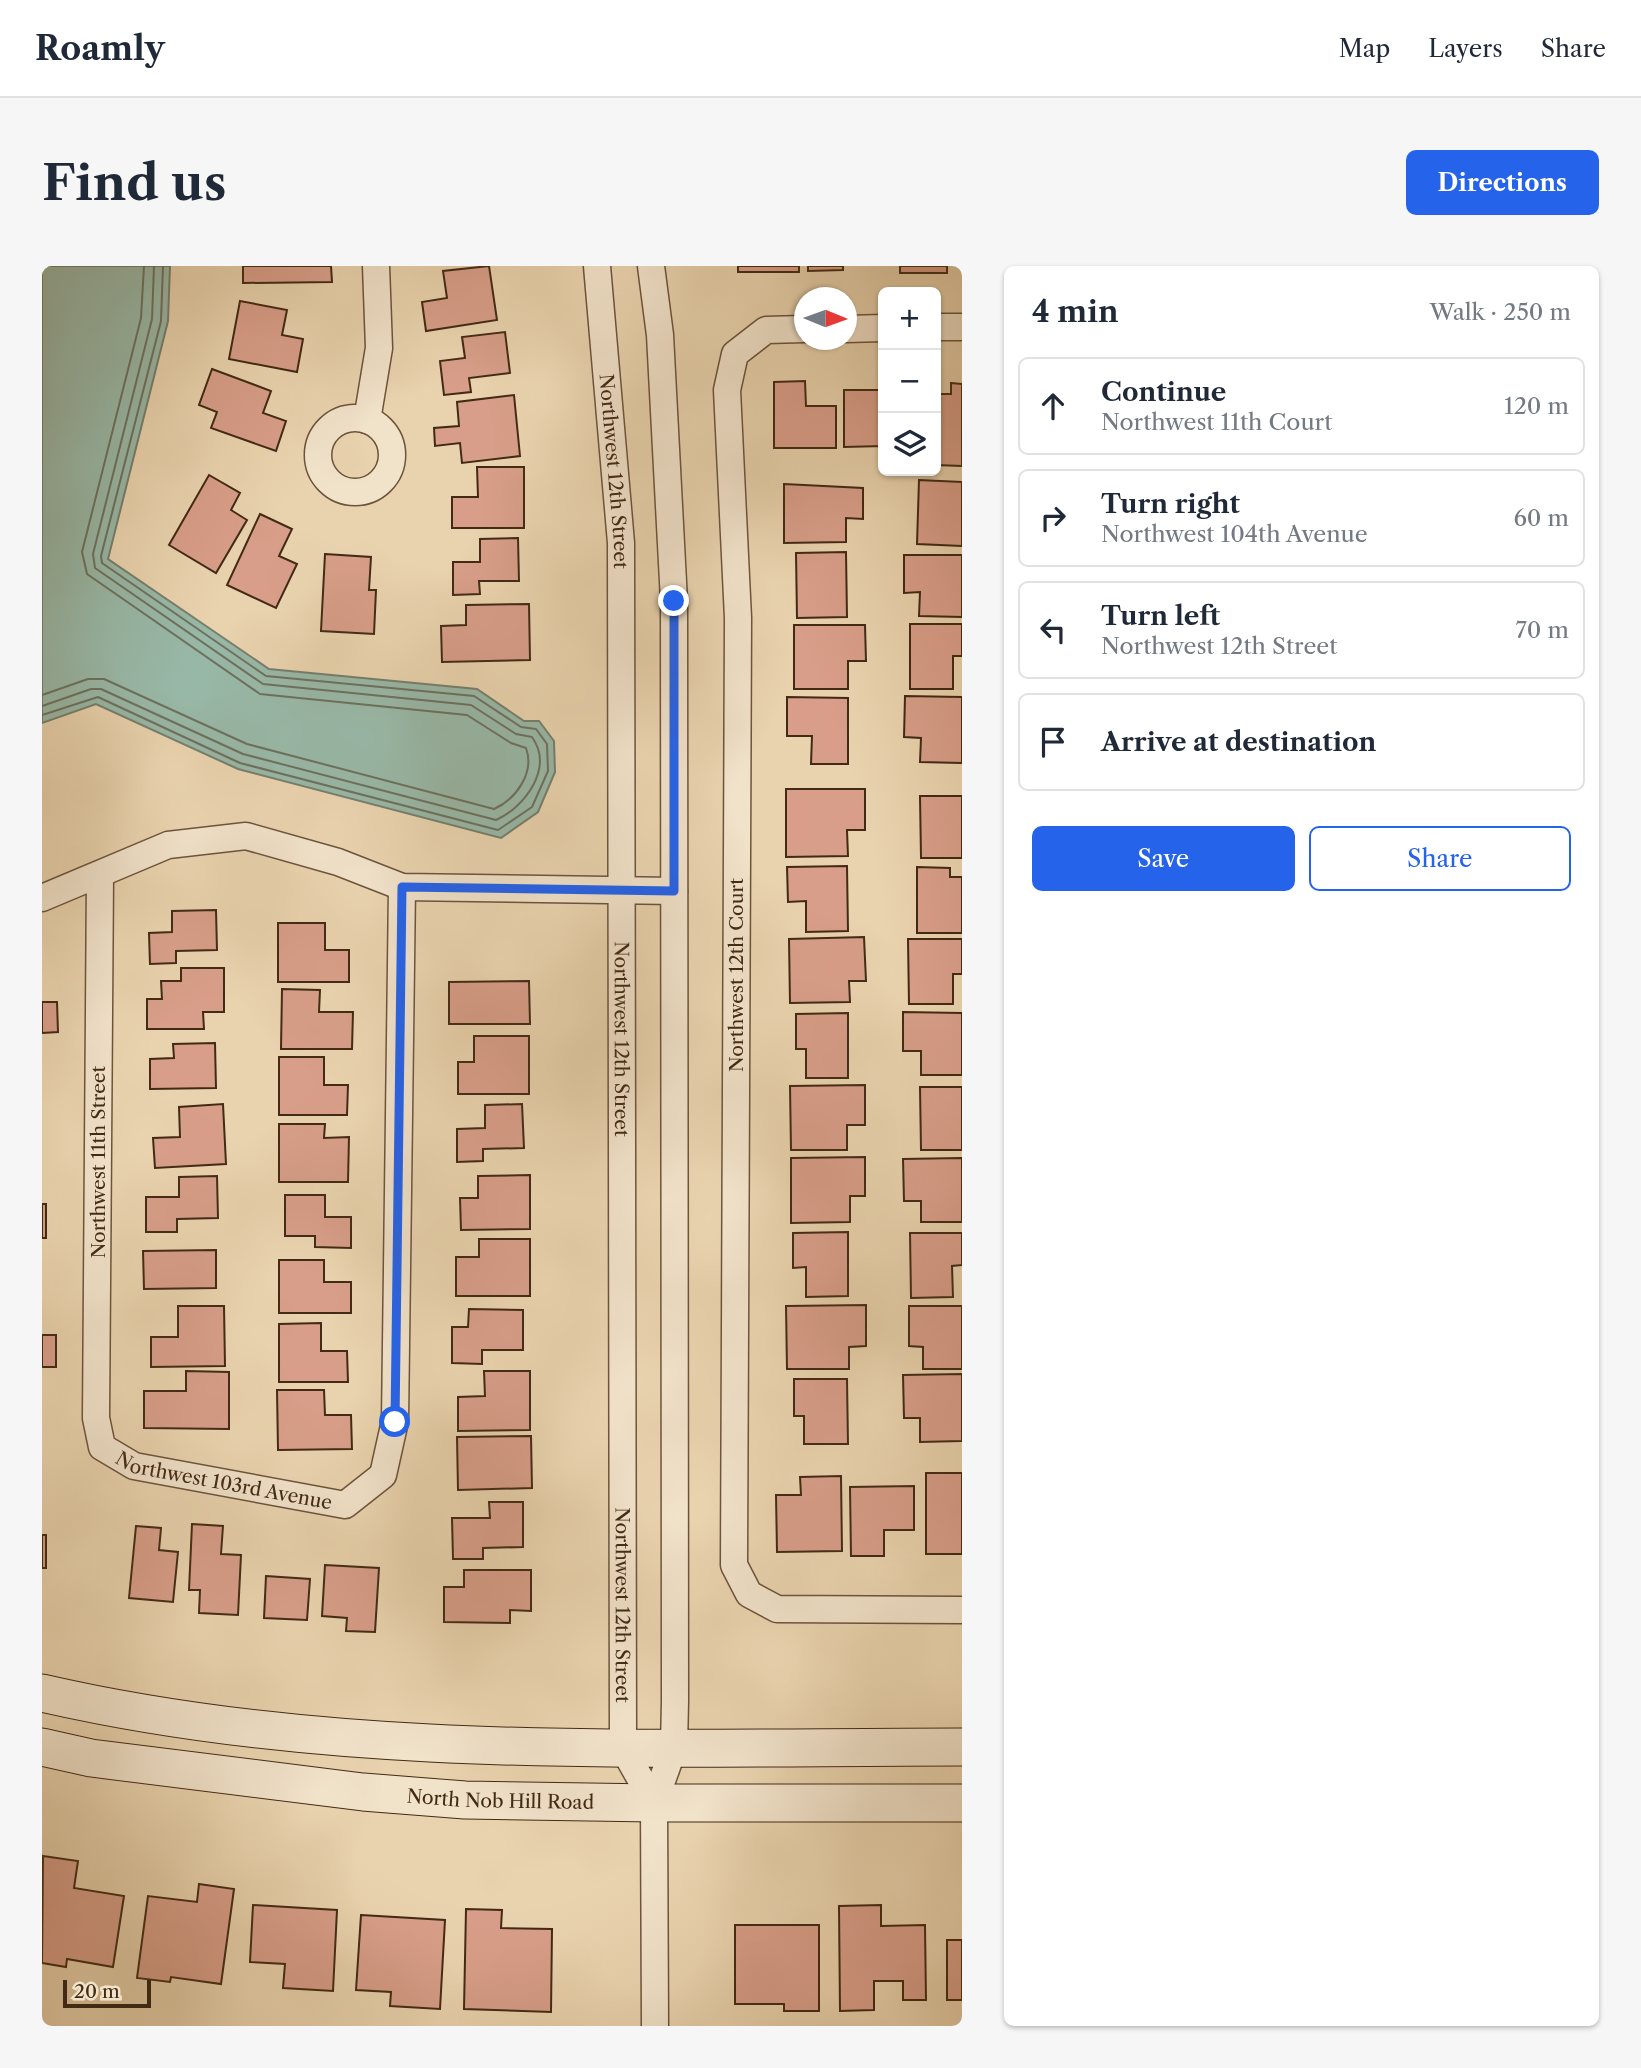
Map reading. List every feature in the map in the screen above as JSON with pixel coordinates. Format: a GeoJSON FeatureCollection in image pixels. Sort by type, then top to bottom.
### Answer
{"type":"FeatureCollection","features":[{"type":"Feature","properties":{"kind":"main road"},"geometry":{"type":"LineString","coordinates":[[42,1693],[96,1705],[311,1735],[623,1748],[962,1747]]}},
{"type":"Feature","properties":{"kind":"main road","name":"North Nob Hill Road"},"geometry":{"type":"LineString","coordinates":[[42,1747],[91,1758],[363,1792],[466,1800],[654,1804],[962,1803]]}},
{"type":"Feature","properties":{"kind":"street"},"geometry":{"type":"LineString","coordinates":[[367,420],[379,348],[376,266]]}},
{"type":"Feature","properties":{"kind":"street","name":"Northwest 12th Street"},"geometry":{"type":"LineString","coordinates":[[597,266],[621,543],[623,1748],[654,1804]]}},
{"type":"Feature","properties":{"kind":"street","name":"Northwest 12th Street"},"geometry":{"type":"LineString","coordinates":[[651,266],[660,335],[674,601],[674,1747],[654,1804],[656,2026]]}},
{"type":"Feature","properties":{"kind":"street"},"geometry":{"type":"LineString","coordinates":[[941,327],[962,327]]}},
{"type":"Feature","properties":{"kind":"street"},"geometry":{"type":"LineString","coordinates":[[857,329],[878,328]]}},
{"type":"Feature","properties":{"kind":"street","name":"Northwest 12th Court"},"geometry":{"type":"LineString","coordinates":[[794,329],[766,330],[735,354],[727,390],[738,618],[734,1565],[749,1594],[777,1609],[962,1610]]}},
{"type":"Feature","properties":{"kind":"street"},"geometry":{"type":"LineString","coordinates":[[42,898],[100,876],[168,845],[246,836],[338,862],[402,887],[674,891]]}},
{"type":"Feature","properties":{"kind":"street","name":"Northwest 11th Street"},"geometry":{"type":"LineString","coordinates":[[100,876],[96,1418],[102,1447]]}},
{"type":"Feature","properties":{"kind":"street","name":"Northwest 103rd Avenue"},"geometry":{"type":"LineString","coordinates":[[102,1447],[134,1466],[345,1505],[383,1475],[395,1422],[402,887]]}},
{"type":"Feature","properties":{"kind":"water"},"geometry":{"type":"Polygon","coordinates":[[[42,266],[170,266],[168,321],[108,559],[269,669],[477,689],[524,721],[539,721],[554,741],[555,772],[538,812],[501,838],[238,769],[96,704],[42,723],[42,266]]]}},
{"type":"Feature","properties":{"kind":"building"},"geometry":{"type":"Polygon","coordinates":[[[243,266],[331,266],[332,282],[243,283],[243,266]]]}},
{"type":"Feature","properties":{"kind":"building"},"geometry":{"type":"Polygon","coordinates":[[[489,266],[497,320],[426,331],[422,302],[447,298],[443,271],[489,266]]]}},
{"type":"Feature","properties":{"kind":"building"},"geometry":{"type":"Polygon","coordinates":[[[738,266],[799,266],[799,272],[738,272],[738,266]]]}},
{"type":"Feature","properties":{"kind":"building"},"geometry":{"type":"Polygon","coordinates":[[[808,266],[843,266],[843,270],[808,271],[808,266]]]}},
{"type":"Feature","properties":{"kind":"building"},"geometry":{"type":"Polygon","coordinates":[[[900,266],[947,266],[947,273],[900,273],[900,266]]]}},
{"type":"Feature","properties":{"kind":"building"},"geometry":{"type":"Polygon","coordinates":[[[240,301],[287,310],[282,335],[303,339],[297,372],[229,359],[240,301]]]}},
{"type":"Feature","properties":{"kind":"building"},"geometry":{"type":"Polygon","coordinates":[[[505,332],[510,373],[469,378],[471,392],[444,395],[440,361],[465,358],[462,337],[505,332]]]}},
{"type":"Feature","properties":{"kind":"building"},"geometry":{"type":"Polygon","coordinates":[[[212,369],[271,391],[263,413],[286,421],[276,451],[211,428],[217,412],[199,405],[212,369]]]}},
{"type":"Feature","properties":{"kind":"building"},"geometry":{"type":"Polygon","coordinates":[[[805,381],[806,406],[836,406],[836,448],[774,448],[774,382],[805,381]]]}},
{"type":"Feature","properties":{"kind":"building"},"geometry":{"type":"Polygon","coordinates":[[[951,383],[962,384],[962,466],[941,465],[941,394],[951,394],[951,383]]]}},
{"type":"Feature","properties":{"kind":"building"},"geometry":{"type":"Polygon","coordinates":[[[844,390],[878,390],[878,446],[844,447],[844,390]]]}},
{"type":"Feature","properties":{"kind":"building"},"geometry":{"type":"Polygon","coordinates":[[[514,395],[520,456],[462,463],[460,443],[435,446],[434,428],[459,426],[457,402],[514,395]]]}},
{"type":"Feature","properties":{"kind":"building"},"geometry":{"type":"Polygon","coordinates":[[[477,467],[524,467],[524,528],[452,528],[452,497],[478,497],[477,467]]]}},
{"type":"Feature","properties":{"kind":"building"},"geometry":{"type":"Polygon","coordinates":[[[209,475],[240,493],[231,510],[247,520],[216,573],[169,545],[209,475]]]}},
{"type":"Feature","properties":{"kind":"building"},"geometry":{"type":"Polygon","coordinates":[[[919,480],[962,482],[962,546],[917,544],[919,480]]]}},
{"type":"Feature","properties":{"kind":"building"},"geometry":{"type":"Polygon","coordinates":[[[784,484],[863,488],[863,519],[846,518],[846,542],[784,543],[784,484]]]}},
{"type":"Feature","properties":{"kind":"building"},"geometry":{"type":"Polygon","coordinates":[[[260,514],[292,529],[279,556],[297,564],[276,608],[227,585],[260,514]]]}},
{"type":"Feature","properties":{"kind":"building"},"geometry":{"type":"Polygon","coordinates":[[[518,538],[519,581],[479,581],[480,594],[453,595],[453,562],[480,562],[480,539],[518,538]]]}},
{"type":"Feature","properties":{"kind":"building"},"geometry":{"type":"Polygon","coordinates":[[[846,552],[847,617],[797,618],[796,553],[846,552]]]}},
{"type":"Feature","properties":{"kind":"building"},"geometry":{"type":"Polygon","coordinates":[[[325,554],[371,557],[369,590],[376,590],[374,634],[321,631],[325,554]]]}},
{"type":"Feature","properties":{"kind":"building"},"geometry":{"type":"Polygon","coordinates":[[[904,555],[962,555],[962,617],[919,616],[920,592],[904,593],[904,555]]]}},
{"type":"Feature","properties":{"kind":"building"},"geometry":{"type":"Polygon","coordinates":[[[529,604],[530,660],[442,662],[441,626],[466,625],[466,605],[529,604]]]}},
{"type":"Feature","properties":{"kind":"building"},"geometry":{"type":"Polygon","coordinates":[[[910,624],[962,624],[962,656],[953,656],[953,689],[910,689],[910,624]]]}},
{"type":"Feature","properties":{"kind":"building"},"geometry":{"type":"Polygon","coordinates":[[[794,625],[865,625],[866,661],[848,661],[848,689],[794,689],[794,625]]]}},
{"type":"Feature","properties":{"kind":"building"},"geometry":{"type":"Polygon","coordinates":[[[905,696],[962,697],[962,763],[920,762],[921,738],[904,737],[905,696]]]}},
{"type":"Feature","properties":{"kind":"building"},"geometry":{"type":"Polygon","coordinates":[[[787,697],[848,698],[848,764],[811,764],[812,736],[787,736],[787,697]]]}},
{"type":"Feature","properties":{"kind":"building"},"geometry":{"type":"Polygon","coordinates":[[[786,789],[865,789],[865,830],[847,830],[848,856],[786,857],[786,789]]]}},
{"type":"Feature","properties":{"kind":"building"},"geometry":{"type":"Polygon","coordinates":[[[920,796],[962,796],[962,858],[921,858],[920,796]]]}},
{"type":"Feature","properties":{"kind":"building"},"geometry":{"type":"Polygon","coordinates":[[[847,866],[848,931],[806,932],[806,901],[788,902],[787,867],[847,866]]]}},
{"type":"Feature","properties":{"kind":"building"},"geometry":{"type":"Polygon","coordinates":[[[917,867],[950,868],[950,877],[962,877],[962,933],[917,933],[917,867]]]}},
{"type":"Feature","properties":{"kind":"building"},"geometry":{"type":"Polygon","coordinates":[[[216,910],[217,950],[176,951],[176,963],[150,964],[149,933],[172,932],[172,911],[216,910]]]}},
{"type":"Feature","properties":{"kind":"building"},"geometry":{"type":"Polygon","coordinates":[[[278,923],[325,923],[325,950],[349,950],[349,982],[278,982],[278,923]]]}},
{"type":"Feature","properties":{"kind":"building"},"geometry":{"type":"Polygon","coordinates":[[[864,937],[866,981],[849,981],[850,1002],[790,1003],[789,939],[864,937]]]}},
{"type":"Feature","properties":{"kind":"building"},"geometry":{"type":"Polygon","coordinates":[[[908,939],[962,939],[962,974],[953,974],[953,1004],[909,1004],[908,939]]]}},
{"type":"Feature","properties":{"kind":"building"},"geometry":{"type":"Polygon","coordinates":[[[181,968],[224,968],[224,1012],[203,1012],[204,1029],[147,1029],[147,999],[162,999],[161,981],[181,981],[181,968]]]}},
{"type":"Feature","properties":{"kind":"building"},"geometry":{"type":"Polygon","coordinates":[[[529,981],[530,1024],[449,1024],[449,982],[529,981]]]}},
{"type":"Feature","properties":{"kind":"building"},"geometry":{"type":"Polygon","coordinates":[[[282,989],[320,990],[319,1012],[353,1012],[352,1049],[281,1049],[282,989]]]}},
{"type":"Feature","properties":{"kind":"building"},"geometry":{"type":"Polygon","coordinates":[[[42,1002],[57,1002],[58,1032],[42,1033],[42,1002]]]}},
{"type":"Feature","properties":{"kind":"building"},"geometry":{"type":"Polygon","coordinates":[[[903,1012],[962,1013],[962,1075],[921,1075],[921,1051],[903,1051],[903,1012]]]}},
{"type":"Feature","properties":{"kind":"building"},"geometry":{"type":"Polygon","coordinates":[[[848,1013],[848,1078],[806,1078],[806,1049],[796,1049],[796,1014],[848,1013]]]}},
{"type":"Feature","properties":{"kind":"building"},"geometry":{"type":"Polygon","coordinates":[[[474,1036],[529,1036],[529,1094],[458,1094],[458,1062],[474,1062],[474,1036]]]}},
{"type":"Feature","properties":{"kind":"building"},"geometry":{"type":"Polygon","coordinates":[[[215,1043],[216,1088],[150,1089],[150,1059],[174,1058],[173,1044],[215,1043]]]}},
{"type":"Feature","properties":{"kind":"building"},"geometry":{"type":"Polygon","coordinates":[[[279,1057],[324,1057],[324,1085],[348,1085],[347,1115],[279,1115],[279,1057]]]}},
{"type":"Feature","properties":{"kind":"building"},"geometry":{"type":"Polygon","coordinates":[[[865,1085],[865,1125],[847,1125],[847,1150],[791,1150],[790,1086],[865,1085]]]}},
{"type":"Feature","properties":{"kind":"building"},"geometry":{"type":"Polygon","coordinates":[[[920,1087],[962,1087],[962,1150],[921,1150],[920,1087]]]}},
{"type":"Feature","properties":{"kind":"building"},"geometry":{"type":"Polygon","coordinates":[[[223,1104],[226,1164],[155,1168],[153,1138],[180,1137],[179,1107],[223,1104]]]}},
{"type":"Feature","properties":{"kind":"building"},"geometry":{"type":"Polygon","coordinates":[[[522,1104],[524,1148],[483,1149],[483,1161],[457,1162],[457,1129],[485,1128],[485,1105],[522,1104]]]}},
{"type":"Feature","properties":{"kind":"building"},"geometry":{"type":"Polygon","coordinates":[[[279,1124],[325,1124],[324,1138],[349,1137],[348,1182],[279,1182],[279,1124]]]}},
{"type":"Feature","properties":{"kind":"building"},"geometry":{"type":"Polygon","coordinates":[[[865,1157],[865,1196],[850,1196],[850,1222],[791,1223],[791,1158],[865,1157]]]}},
{"type":"Feature","properties":{"kind":"building"},"geometry":{"type":"Polygon","coordinates":[[[962,1158],[962,1222],[921,1222],[921,1201],[904,1201],[903,1159],[962,1158]]]}},
{"type":"Feature","properties":{"kind":"building"},"geometry":{"type":"Polygon","coordinates":[[[530,1175],[530,1229],[461,1230],[460,1198],[478,1198],[478,1176],[530,1175]]]}},
{"type":"Feature","properties":{"kind":"building"},"geometry":{"type":"Polygon","coordinates":[[[217,1176],[218,1218],[177,1219],[177,1232],[146,1232],[146,1197],[179,1197],[179,1177],[217,1176]]]}},
{"type":"Feature","properties":{"kind":"building"},"geometry":{"type":"Polygon","coordinates":[[[285,1195],[325,1195],[325,1217],[351,1217],[351,1248],[315,1247],[315,1236],[285,1236],[285,1195]]]}},
{"type":"Feature","properties":{"kind":"building"},"geometry":{"type":"Polygon","coordinates":[[[42,1204],[46,1204],[46,1238],[42,1238],[42,1204]]]}},
{"type":"Feature","properties":{"kind":"building"},"geometry":{"type":"Polygon","coordinates":[[[848,1232],[848,1296],[806,1297],[806,1267],[793,1268],[793,1233],[848,1232]]]}},
{"type":"Feature","properties":{"kind":"building"},"geometry":{"type":"Polygon","coordinates":[[[910,1233],[962,1233],[962,1265],[952,1266],[953,1297],[911,1298],[910,1233]]]}},
{"type":"Feature","properties":{"kind":"building"},"geometry":{"type":"Polygon","coordinates":[[[479,1239],[530,1239],[530,1296],[456,1296],[456,1257],[479,1257],[479,1239]]]}},
{"type":"Feature","properties":{"kind":"building"},"geometry":{"type":"Polygon","coordinates":[[[216,1250],[216,1288],[144,1289],[143,1251],[216,1250]]]}},
{"type":"Feature","properties":{"kind":"building"},"geometry":{"type":"Polygon","coordinates":[[[279,1260],[324,1260],[324,1282],[351,1282],[351,1313],[279,1313],[279,1260]]]}},
{"type":"Feature","properties":{"kind":"building"},"geometry":{"type":"Polygon","coordinates":[[[866,1305],[866,1346],[849,1347],[849,1369],[787,1369],[786,1306],[866,1305]]]}},
{"type":"Feature","properties":{"kind":"building"},"geometry":{"type":"Polygon","coordinates":[[[178,1306],[224,1306],[225,1366],[151,1367],[151,1337],[178,1337],[178,1306]]]}},
{"type":"Feature","properties":{"kind":"building"},"geometry":{"type":"Polygon","coordinates":[[[909,1306],[962,1306],[962,1369],[923,1369],[923,1347],[909,1346],[909,1306]]]}},
{"type":"Feature","properties":{"kind":"building"},"geometry":{"type":"Polygon","coordinates":[[[469,1309],[523,1310],[523,1350],[482,1350],[482,1364],[452,1363],[452,1327],[468,1327],[469,1309]]]}},
{"type":"Feature","properties":{"kind":"building"},"geometry":{"type":"Polygon","coordinates":[[[321,1323],[321,1351],[347,1351],[348,1382],[279,1382],[279,1324],[321,1323]]]}},
{"type":"Feature","properties":{"kind":"building"},"geometry":{"type":"Polygon","coordinates":[[[42,1335],[56,1335],[56,1367],[42,1367],[42,1335]]]}},
{"type":"Feature","properties":{"kind":"building"},"geometry":{"type":"Polygon","coordinates":[[[186,1371],[229,1372],[229,1429],[144,1428],[144,1391],[186,1391],[186,1371]]]}},
{"type":"Feature","properties":{"kind":"building"},"geometry":{"type":"Polygon","coordinates":[[[484,1371],[530,1371],[530,1430],[458,1431],[458,1397],[485,1396],[484,1371]]]}},
{"type":"Feature","properties":{"kind":"building"},"geometry":{"type":"Polygon","coordinates":[[[962,1374],[962,1441],[920,1442],[920,1418],[904,1418],[903,1375],[962,1374]]]}},
{"type":"Feature","properties":{"kind":"building"},"geometry":{"type":"Polygon","coordinates":[[[794,1379],[847,1379],[848,1444],[804,1444],[804,1416],[794,1416],[794,1379]]]}},
{"type":"Feature","properties":{"kind":"building"},"geometry":{"type":"Polygon","coordinates":[[[277,1390],[324,1390],[325,1415],[351,1415],[352,1449],[278,1450],[277,1390]]]}},
{"type":"Feature","properties":{"kind":"building"},"geometry":{"type":"Polygon","coordinates":[[[531,1436],[532,1488],[458,1490],[457,1437],[531,1436]]]}},
{"type":"Feature","properties":{"kind":"building"},"geometry":{"type":"Polygon","coordinates":[[[926,1473],[962,1473],[962,1554],[926,1554],[926,1473]]]}},
{"type":"Feature","properties":{"kind":"building"},"geometry":{"type":"Polygon","coordinates":[[[841,1476],[842,1551],[777,1552],[776,1495],[801,1495],[800,1477],[841,1476]]]}},
{"type":"Feature","properties":{"kind":"building"},"geometry":{"type":"Polygon","coordinates":[[[914,1486],[914,1530],[884,1530],[884,1556],[851,1556],[850,1487],[914,1486]]]}},
{"type":"Feature","properties":{"kind":"building"},"geometry":{"type":"Polygon","coordinates":[[[489,1502],[523,1502],[523,1547],[483,1548],[483,1559],[453,1559],[452,1518],[490,1518],[489,1502]]]}},
{"type":"Feature","properties":{"kind":"building"},"geometry":{"type":"Polygon","coordinates":[[[192,1524],[223,1526],[221,1554],[241,1555],[238,1615],[199,1613],[200,1590],[189,1590],[192,1524]]]}},
{"type":"Feature","properties":{"kind":"building"},"geometry":{"type":"Polygon","coordinates":[[[136,1526],[161,1528],[159,1550],[178,1552],[173,1602],[129,1598],[136,1526]]]}},
{"type":"Feature","properties":{"kind":"building"},"geometry":{"type":"Polygon","coordinates":[[[42,1535],[46,1535],[46,1568],[42,1568],[42,1535]]]}},
{"type":"Feature","properties":{"kind":"building"},"geometry":{"type":"Polygon","coordinates":[[[325,1565],[379,1568],[375,1632],[346,1631],[347,1618],[322,1616],[325,1565]]]}},
{"type":"Feature","properties":{"kind":"building"},"geometry":{"type":"Polygon","coordinates":[[[464,1570],[531,1570],[531,1611],[510,1610],[510,1623],[444,1622],[444,1587],[464,1587],[464,1570]]]}},
{"type":"Feature","properties":{"kind":"building"},"geometry":{"type":"Polygon","coordinates":[[[266,1576],[310,1579],[307,1620],[264,1618],[266,1576]]]}},
{"type":"Feature","properties":{"kind":"building"},"geometry":{"type":"Polygon","coordinates":[[[43,1856],[78,1861],[74,1888],[124,1896],[113,1967],[67,1959],[66,1967],[42,1963],[43,1856]]]}},
{"type":"Feature","properties":{"kind":"building"},"geometry":{"type":"Polygon","coordinates":[[[199,1884],[234,1889],[221,1984],[171,1977],[170,1982],[137,1978],[148,1896],[197,1902],[199,1884]]]}},
{"type":"Feature","properties":{"kind":"building"},"geometry":{"type":"Polygon","coordinates":[[[253,1905],[337,1910],[333,1991],[283,1988],[285,1964],[250,1962],[253,1905]]]}},
{"type":"Feature","properties":{"kind":"building"},"geometry":{"type":"Polygon","coordinates":[[[881,1905],[881,1926],[925,1925],[926,2000],[903,2000],[903,1981],[874,1981],[874,2010],[840,2011],[839,1906],[881,1905]]]}},
{"type":"Feature","properties":{"kind":"building"},"geometry":{"type":"Polygon","coordinates":[[[466,1909],[502,1910],[501,1928],[552,1929],[551,2012],[464,2009],[466,1909]]]}},
{"type":"Feature","properties":{"kind":"building"},"geometry":{"type":"Polygon","coordinates":[[[361,1915],[445,1920],[440,2009],[390,2006],[391,1992],[356,1990],[361,1915]]]}},
{"type":"Feature","properties":{"kind":"building"},"geometry":{"type":"Polygon","coordinates":[[[735,1925],[819,1925],[819,2011],[784,2011],[784,2004],[735,2004],[735,1925]]]}},
{"type":"Feature","properties":{"kind":"building"},"geometry":{"type":"Polygon","coordinates":[[[947,1940],[962,1940],[962,2000],[947,2000],[947,1940]]]}},
{"type":"Feature","properties":{"kind":"route"},"geometry":{"type":"LineString","coordinates":[[395,1422],[402,887],[674,891],[674,601]]}}]}
